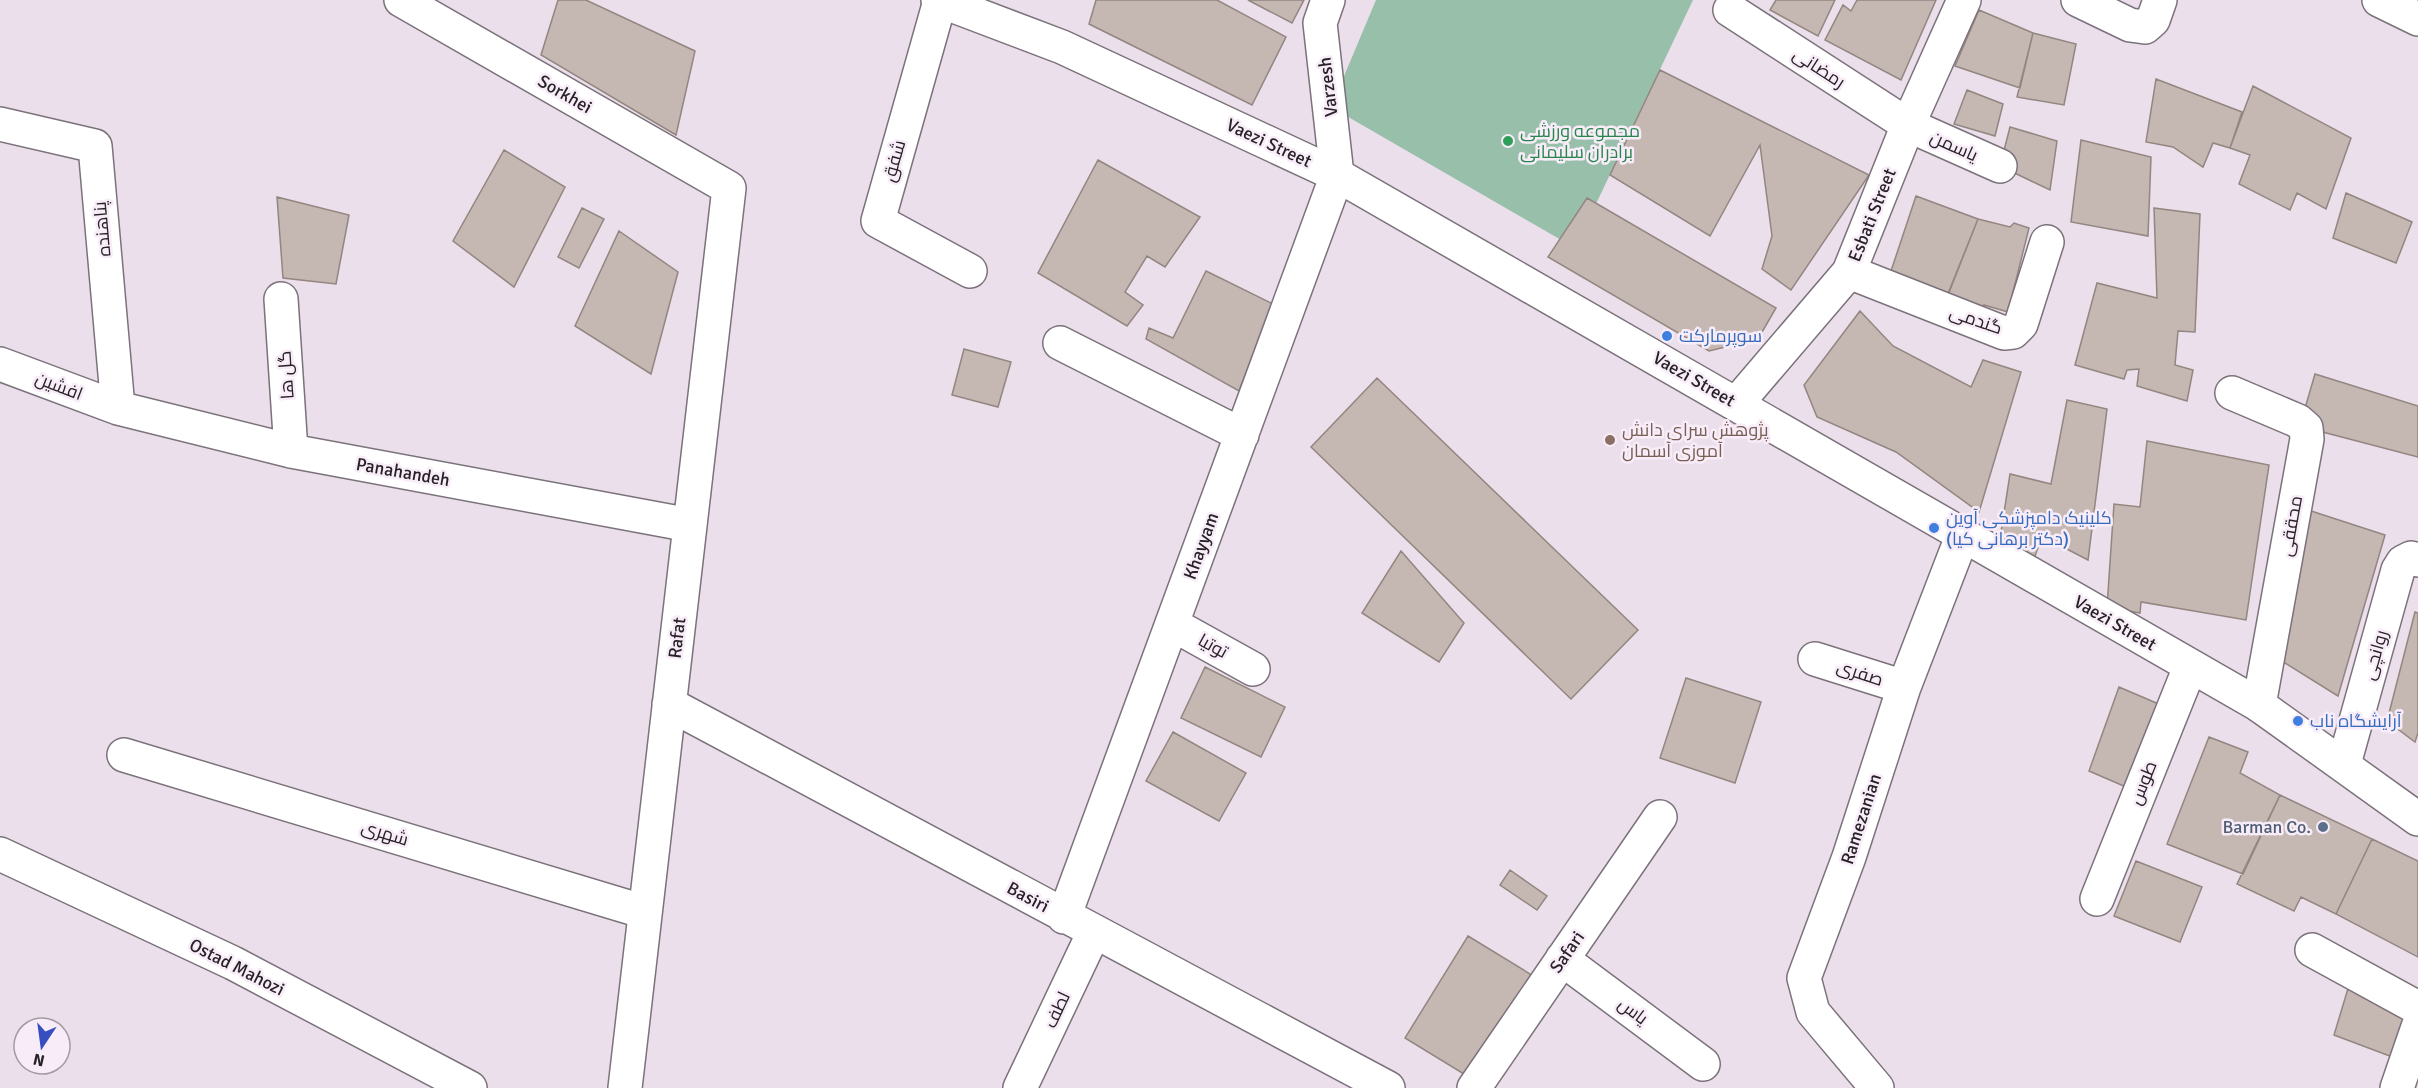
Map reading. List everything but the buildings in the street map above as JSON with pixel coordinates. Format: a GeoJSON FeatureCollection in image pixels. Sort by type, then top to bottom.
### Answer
{"type":"FeatureCollection","features":[{"type":"Feature","properties":{"kind":"street","name":"Sorkhei"},"geometry":{"type":"LineString","coordinates":[[400,0],[729,188]]}},
{"type":"Feature","properties":{"kind":"street","name":"Vaezi Street"},"geometry":{"type":"LineString","coordinates":[[939,0],[1062,47],[1337,175],[2259,705],[2418,819]]}},
{"type":"Feature","properties":{"kind":"street","name":"شفق"},"geometry":{"type":"LineString","coordinates":[[939,0],[878,221],[970,271]]}},
{"type":"Feature","properties":{"kind":"street","name":"Varzesh"},"geometry":{"type":"LineString","coordinates":[[1328,0],[1320,23],[1337,175]]}},
{"type":"Feature","properties":{"kind":"street","name":"Esbati Street"},"geometry":{"type":"LineString","coordinates":[[1737,403],[1849,272],[1908,125],[1964,0]]}},
{"type":"Feature","properties":{"kind":"street"},"geometry":{"type":"LineString","coordinates":[[2078,0],[2130,25],[2145,27],[2153,20],[2160,0]]}},
{"type":"Feature","properties":{"kind":"street"},"geometry":{"type":"LineString","coordinates":[[2379,0],[2418,20]]}},
{"type":"Feature","properties":{"kind":"street","name":"رمضانی"},"geometry":{"type":"LineString","coordinates":[[1730,10],[1908,125]]}},
{"type":"Feature","properties":{"kind":"street","name":"پناهنده"},"geometry":{"type":"LineString","coordinates":[[0,124],[95,146],[118,408]]}},
{"type":"Feature","properties":{"kind":"street","name":"یاسمن"},"geometry":{"type":"LineString","coordinates":[[1908,125],[2000,166]]}},
{"type":"Feature","properties":{"kind":"street","name":"Khayyam"},"geometry":{"type":"LineString","coordinates":[[1064,917],[1337,175]]}},
{"type":"Feature","properties":{"kind":"street","name":"Rafat"},"geometry":{"type":"LineString","coordinates":[[625,1088],[729,188]]}},
{"type":"Feature","properties":{"kind":"street","name":"گندمی"},"geometry":{"type":"LineString","coordinates":[[1849,272],[2004,333],[2013,332],[2021,324],[2047,242]]}},
{"type":"Feature","properties":{"kind":"street","name":"گل ها"},"geometry":{"type":"LineString","coordinates":[[281,299],[291,451]]}},
{"type":"Feature","properties":{"kind":"street"},"geometry":{"type":"LineString","coordinates":[[1060,343],[1242,435]]}},
{"type":"Feature","properties":{"kind":"street","name":"افشین"},"geometry":{"type":"LineString","coordinates":[[0,364],[118,408]]}},
{"type":"Feature","properties":{"kind":"street","name":"محققی"},"geometry":{"type":"LineString","coordinates":[[2232,393],[2298,421],[2306,428],[2307,439],[2259,705]]}},
{"type":"Feature","properties":{"kind":"street","name":"Panahandeh"},"geometry":{"type":"LineString","coordinates":[[118,408],[291,451],[690,525]]}},
{"type":"Feature","properties":{"kind":"street","name":"Ramezanian"},"geometry":{"type":"LineString","coordinates":[[1877,1088],[1813,1012],[1804,978],[1849,856],[1904,687],[1963,534]]}},
{"type":"Feature","properties":{"kind":"street","name":"روانچی"},"geometry":{"type":"LineString","coordinates":[[2344,764],[2398,570],[2403,562],[2411,558],[2418,560]]}},
{"type":"Feature","properties":{"kind":"street","name":"توتیا"},"geometry":{"type":"LineString","coordinates":[[1172,624],[1253,669]]}},
{"type":"Feature","properties":{"kind":"street","name":"صفری"},"geometry":{"type":"LineString","coordinates":[[1815,659],[1904,687]]}},
{"type":"Feature","properties":{"kind":"street","name":"طوس"},"geometry":{"type":"LineString","coordinates":[[2097,900],[2190,667]]}},
{"type":"Feature","properties":{"kind":"street","name":"Basiri"},"geometry":{"type":"LineString","coordinates":[[669,704],[1388,1088]]}},
{"type":"Feature","properties":{"kind":"street","name":"شهری"},"geometry":{"type":"LineString","coordinates":[[124,755],[645,912]]}},
{"type":"Feature","properties":{"kind":"street","name":"Safari"},"geometry":{"type":"LineString","coordinates":[[1474,1088],[1660,817]]}},
{"type":"Feature","properties":{"kind":"street","name":"Ostad Mahozi"},"geometry":{"type":"LineString","coordinates":[[0,854],[233,963],[470,1088]]}},
{"type":"Feature","properties":{"kind":"street","name":"لطف"},"geometry":{"type":"LineString","coordinates":[[1020,1088],[1094,932]]}},
{"type":"Feature","properties":{"kind":"street"},"geometry":{"type":"LineString","coordinates":[[2312,950],[2418,1008]]}},
{"type":"Feature","properties":{"kind":"street","name":"یاس"},"geometry":{"type":"LineString","coordinates":[[1562,959],[1703,1064]]}},
{"type":"Feature","properties":{"kind":"street"},"geometry":{"type":"LineString","coordinates":[[2397,1088],[2418,1027]]}},
{"type":"Feature","properties":{"kind":"green space","name":"مجموعه ورزشی برادران سلیمانی"},"geometry":{"type":"Polygon","coordinates":[[[1376,0],[1693,0],[1575,248],[1331,107],[1376,0]]]}},
{"type":"Feature","properties":{"kind":"place","name":"مجموعه ورزشی برادران سلیمانی"},"geometry":{"type":"Point","coordinates":[1508,141]}},
{"type":"Feature","properties":{"kind":"place","name":"سوپرمارکت"},"geometry":{"type":"Point","coordinates":[1667,336]}},
{"type":"Feature","properties":{"kind":"place","name":"پژوهش سرای دانش آموزی آسمان"},"geometry":{"type":"Point","coordinates":[1610,440]}},
{"type":"Feature","properties":{"kind":"place","name":"کلینیک دامپزشکی آوین (دکتر برهانی کیا)"},"geometry":{"type":"Point","coordinates":[1934,528]}},
{"type":"Feature","properties":{"kind":"place","name":"آرایشگاه ناب"},"geometry":{"type":"Point","coordinates":[2298,721]}},
{"type":"Feature","properties":{"kind":"place","name":"Barman Co."},"geometry":{"type":"Point","coordinates":[2323,827]}}]}
